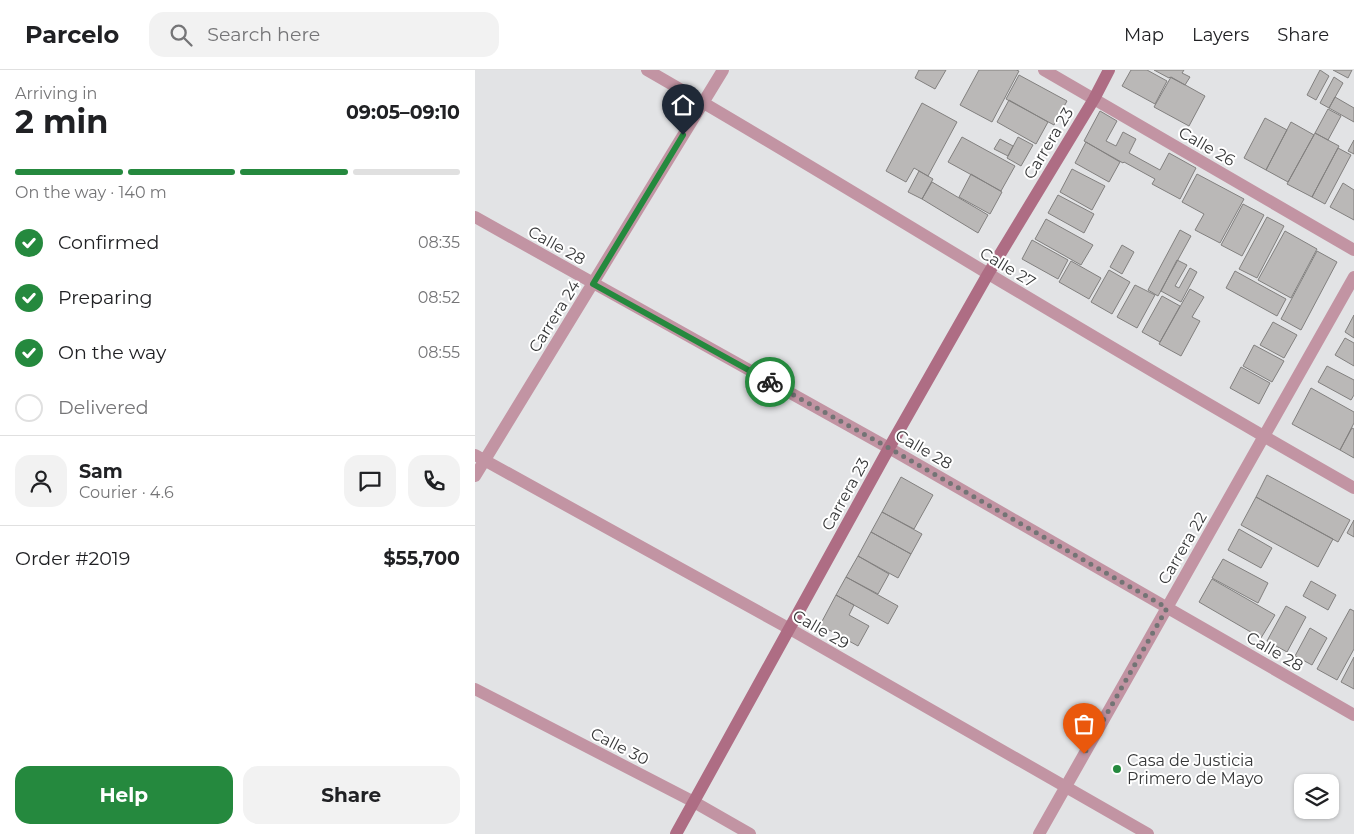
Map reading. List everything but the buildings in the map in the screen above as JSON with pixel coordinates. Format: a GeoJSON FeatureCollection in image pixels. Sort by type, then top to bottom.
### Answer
{"type":"FeatureCollection","features":[{"type":"Feature","properties":{"kind":"street","name":"Calle 27"},"geometry":{"type":"LineString","coordinates":[[647,70],[988,274],[1354,488]]}},
{"type":"Feature","properties":{"kind":"street","name":"Carrera 24"},"geometry":{"type":"LineString","coordinates":[[475,476],[480,458],[593,284],[723,70]]}},
{"type":"Feature","properties":{"kind":"street","name":"Calle 26"},"geometry":{"type":"LineString","coordinates":[[1044,70],[1354,250]]}},
{"type":"Feature","properties":{"kind":"street","name":"Carrera 23"},"geometry":{"type":"LineString","coordinates":[[676,834],[889,448],[988,274],[1109,70]]}},
{"type":"Feature","properties":{"kind":"street","name":"Calle 28"},"geometry":{"type":"LineString","coordinates":[[475,217],[889,448],[1354,715]]}},
{"type":"Feature","properties":{"kind":"street","name":"Carrera 22"},"geometry":{"type":"LineString","coordinates":[[1039,834],[1354,277]]}},
{"type":"Feature","properties":{"kind":"street","name":"Calle 29"},"geometry":{"type":"LineString","coordinates":[[480,458],[789,630],[1148,834]]}},
{"type":"Feature","properties":{"kind":"street","name":"Calle 30"},"geometry":{"type":"LineString","coordinates":[[475,689],[694,802],[749,834]]}},
{"type":"Feature","properties":{"kind":"way so far"},"geometry":{"type":"LineString","coordinates":[[770,382],[889,448],[1167,608],[1084,754]]}},
{"type":"Feature","properties":{"kind":"place","name":"Casa de Justicia Primero de Mayo"},"geometry":{"type":"Point","coordinates":[1117,769]}},
{"type":"Feature","properties":{"kind":"route"},"geometry":{"type":"LineString","coordinates":[[683,135],[593,284],[770,382]]}}]}
